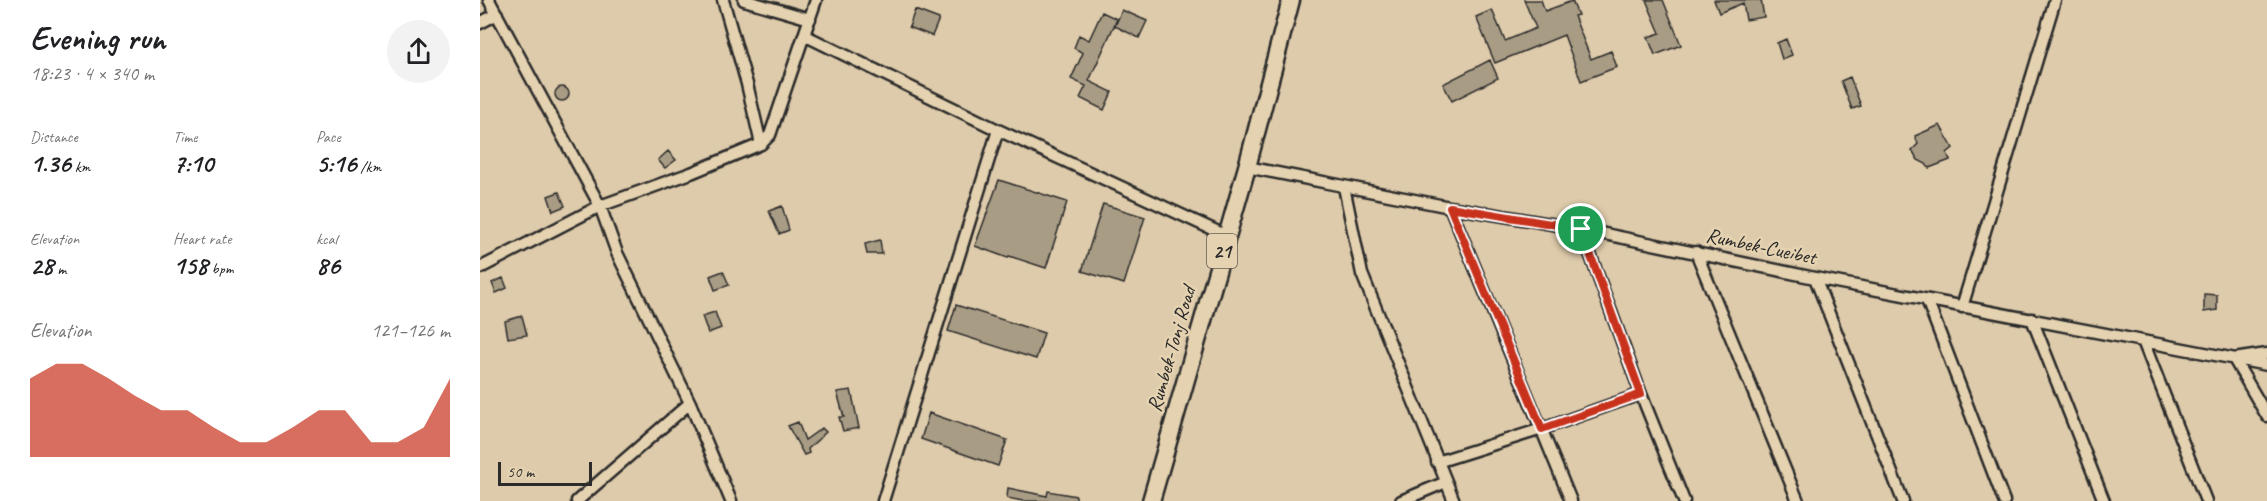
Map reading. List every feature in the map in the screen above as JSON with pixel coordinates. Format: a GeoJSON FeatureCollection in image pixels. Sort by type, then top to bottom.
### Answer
{"type":"FeatureCollection","features":[{"type":"Feature","properties":{"kind":"main road","name":"Rumbek-Tonj Road"},"geometry":{"type":"LineString","coordinates":[[1151,501],[1247,167],[1291,0]]}},
{"type":"Feature","properties":{"kind":"street"},"geometry":{"type":"LineString","coordinates":[[489,0],[600,206],[617,253],[690,403],[731,501]]}},
{"type":"Feature","properties":{"kind":"street"},"geometry":{"type":"LineString","coordinates":[[723,0],[761,144]]}},
{"type":"Feature","properties":{"kind":"street"},"geometry":{"type":"LineString","coordinates":[[744,0],[810,19]]}},
{"type":"Feature","properties":{"kind":"street"},"geometry":{"type":"LineString","coordinates":[[480,268],[600,206],[691,173],[761,144],[770,135],[816,0]]}},
{"type":"Feature","properties":{"kind":"street"},"geometry":{"type":"LineString","coordinates":[[1962,307],[2055,0]]}},
{"type":"Feature","properties":{"kind":"street"},"geometry":{"type":"LineString","coordinates":[[480,23],[497,14]]}},
{"type":"Feature","properties":{"kind":"street"},"geometry":{"type":"LineString","coordinates":[[804,35],[998,130],[1227,236]]}},
{"type":"Feature","properties":{"kind":"street"},"geometry":{"type":"LineString","coordinates":[[883,501],[998,130]]}},
{"type":"Feature","properties":{"kind":"street","name":"Rumbek-Cueibet"},"geometry":{"type":"LineString","coordinates":[[1247,167],[1450,207],[1581,229],[1815,278],[2267,366]]}},
{"type":"Feature","properties":{"kind":"street"},"geometry":{"type":"LineString","coordinates":[[1344,187],[1362,274],[1454,501]]}},
{"type":"Feature","properties":{"kind":"street"},"geometry":{"type":"LineString","coordinates":[[1450,207],[1571,501]]}},
{"type":"Feature","properties":{"kind":"street"},"geometry":{"type":"LineString","coordinates":[[1581,229],[1641,394],[1684,501]]}},
{"type":"Feature","properties":{"kind":"street"},"geometry":{"type":"LineString","coordinates":[[1696,252],[1798,501]]}},
{"type":"Feature","properties":{"kind":"street"},"geometry":{"type":"LineString","coordinates":[[1815,278],[1903,501]]}},
{"type":"Feature","properties":{"kind":"street"},"geometry":{"type":"LineString","coordinates":[[1927,300],[2004,501]]}},
{"type":"Feature","properties":{"kind":"street"},"geometry":{"type":"LineString","coordinates":[[2032,319],[2104,501]]}},
{"type":"Feature","properties":{"kind":"street"},"geometry":{"type":"LineString","coordinates":[[2143,341],[2206,501]]}},
{"type":"Feature","properties":{"kind":"street"},"geometry":{"type":"LineString","coordinates":[[2267,354],[2234,359],[2267,416]]}},
{"type":"Feature","properties":{"kind":"street"},"geometry":{"type":"LineString","coordinates":[[1437,462],[1542,429],[1641,394]]}},
{"type":"Feature","properties":{"kind":"street"},"geometry":{"type":"LineString","coordinates":[[577,501],[690,403]]}},
{"type":"Feature","properties":{"kind":"street"},"geometry":{"type":"LineString","coordinates":[[1401,501],[1446,482]]}},
{"type":"Feature","properties":{"kind":"building"},"geometry":{"type":"Polygon","coordinates":[[[1524,0],[1541,0],[1545,11],[1572,1],[1578,15],[1574,16],[1591,59],[1611,51],[1617,67],[1581,81],[1564,35],[1495,63],[1476,17],[1492,10],[1505,41],[1536,28],[1524,0]]]}},
{"type":"Feature","properties":{"kind":"building"},"geometry":{"type":"Polygon","coordinates":[[[1646,0],[1663,0],[1681,45],[1655,55],[1648,37],[1660,33],[1646,0]]]}},
{"type":"Feature","properties":{"kind":"building"},"geometry":{"type":"Polygon","coordinates":[[[1714,0],[1761,0],[1764,17],[1746,20],[1743,3],[1719,13],[1714,0]]]}},
{"type":"Feature","properties":{"kind":"building"},"geometry":{"type":"Polygon","coordinates":[[[915,10],[939,19],[932,36],[909,27],[915,10]]]}},
{"type":"Feature","properties":{"kind":"building"},"geometry":{"type":"Polygon","coordinates":[[[1122,10],[1147,21],[1139,38],[1115,26],[1122,10]]]}},
{"type":"Feature","properties":{"kind":"building"},"geometry":{"type":"Polygon","coordinates":[[[1102,12],[1117,19],[1089,81],[1112,92],[1104,110],[1080,98],[1086,86],[1071,79],[1083,53],[1074,48],[1079,35],[1089,40],[1102,12]]]}},
{"type":"Feature","properties":{"kind":"building"},"geometry":{"type":"Polygon","coordinates":[[[1786,39],[1792,55],[1782,59],[1777,43],[1786,39]]]}},
{"type":"Feature","properties":{"kind":"building"},"geometry":{"type":"Polygon","coordinates":[[[1490,60],[1498,78],[1452,101],[1443,84],[1490,60]]]}},
{"type":"Feature","properties":{"kind":"building"},"geometry":{"type":"Polygon","coordinates":[[[1850,77],[1861,106],[1852,109],[1841,81],[1850,77]]]}},
{"type":"Feature","properties":{"kind":"building"},"geometry":{"type":"Polygon","coordinates":[[[562,87],[567,89],[569,94],[567,99],[562,101],[557,99],[555,94],[557,89],[562,87]]]}},
{"type":"Feature","properties":{"kind":"building"},"geometry":{"type":"Polygon","coordinates":[[[1940,125],[1953,148],[1947,153],[1950,160],[1929,168],[1918,160],[1912,150],[1918,144],[1915,136],[1940,125]]]}},
{"type":"Feature","properties":{"kind":"building"},"geometry":{"type":"Polygon","coordinates":[[[668,151],[676,160],[665,168],[658,160],[668,151]]]}},
{"type":"Feature","properties":{"kind":"building"},"geometry":{"type":"Polygon","coordinates":[[[999,180],[1067,202],[1046,268],[975,246],[999,180]]]}},
{"type":"Feature","properties":{"kind":"building"},"geometry":{"type":"Polygon","coordinates":[[[559,192],[565,206],[553,211],[548,196],[559,192]]]}},
{"type":"Feature","properties":{"kind":"building"},"geometry":{"type":"Polygon","coordinates":[[[1103,204],[1145,217],[1124,284],[1082,271],[1103,204]]]}},
{"type":"Feature","properties":{"kind":"building"},"geometry":{"type":"Polygon","coordinates":[[[782,206],[789,230],[779,234],[769,211],[782,206]]]}},
{"type":"Feature","properties":{"kind":"building"},"geometry":{"type":"Polygon","coordinates":[[[880,240],[882,254],[867,254],[865,244],[880,240]]]}},
{"type":"Feature","properties":{"kind":"building"},"geometry":{"type":"Polygon","coordinates":[[[723,271],[729,285],[715,290],[710,276],[723,271]]]}},
{"type":"Feature","properties":{"kind":"building"},"geometry":{"type":"Polygon","coordinates":[[[503,278],[507,288],[496,293],[492,283],[503,278]]]}},
{"type":"Feature","properties":{"kind":"building"},"geometry":{"type":"Polygon","coordinates":[[[2204,294],[2217,295],[2217,310],[2204,312],[2204,294]]]}},
{"type":"Feature","properties":{"kind":"building"},"geometry":{"type":"Polygon","coordinates":[[[956,305],[1044,333],[1036,359],[948,331],[956,305]]]}},
{"type":"Feature","properties":{"kind":"building"},"geometry":{"type":"Polygon","coordinates":[[[715,312],[721,328],[708,333],[702,316],[715,312]]]}},
{"type":"Feature","properties":{"kind":"building"},"geometry":{"type":"Polygon","coordinates":[[[522,316],[527,335],[508,338],[505,321],[522,316]]]}},
{"type":"Feature","properties":{"kind":"building"},"geometry":{"type":"Polygon","coordinates":[[[851,390],[859,428],[843,431],[839,417],[844,417],[837,392],[851,390]]]}},
{"type":"Feature","properties":{"kind":"building"},"geometry":{"type":"Polygon","coordinates":[[[929,413],[1007,440],[998,466],[921,439],[929,413]]]}},
{"type":"Feature","properties":{"kind":"building"},"geometry":{"type":"Polygon","coordinates":[[[798,422],[805,440],[822,428],[826,432],[808,449],[809,453],[804,455],[788,426],[798,422]]]}},
{"type":"Feature","properties":{"kind":"building"},"geometry":{"type":"Polygon","coordinates":[[[1008,488],[1047,496],[1048,491],[1076,496],[1076,501],[1023,501],[1007,498],[1008,488]]]}},
{"type":"Feature","properties":{"kind":"route"},"geometry":{"type":"LineString","coordinates":[[1450,207],[1581,229],[1641,394],[1542,429],[1450,207]]}}]}
